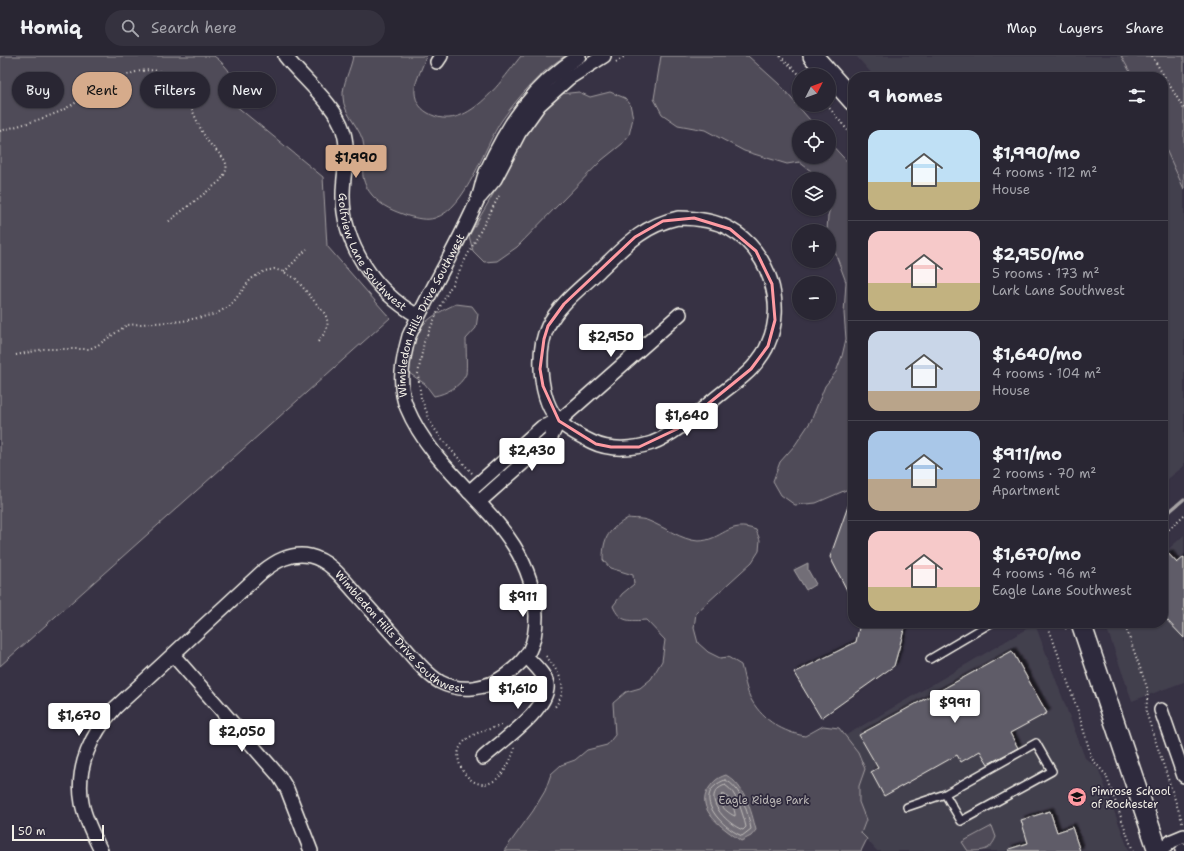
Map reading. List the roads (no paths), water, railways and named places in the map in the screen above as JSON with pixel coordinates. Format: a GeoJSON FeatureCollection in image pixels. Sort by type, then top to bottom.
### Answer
{"type":"FeatureCollection","features":[{"type":"Feature","properties":{"kind":"main road"},"geometry":{"type":"LineString","coordinates":[[813,56],[848,95]]}},
{"type":"Feature","properties":{"kind":"main road"},"geometry":{"type":"LineString","coordinates":[[1084,628],[1159,851]]}},
{"type":"Feature","properties":{"kind":"street","name":"Golfview Lane Southwest"},"geometry":{"type":"LineString","coordinates":[[285,56],[328,106],[343,130],[346,145],[343,195],[345,219],[349,237],[358,255],[374,278],[393,299],[418,316]]}},
{"type":"Feature","properties":{"kind":"street","name":"Wimbledon Hills Drive Southwest"},"geometry":{"type":"LineString","coordinates":[[478,200],[485,174],[508,128],[523,105],[551,77],[579,56]]}},
{"type":"Feature","properties":{"kind":"street","name":"Wimbledon Hills Drive Southwest"},"geometry":{"type":"LineString","coordinates":[[101,851],[87,822],[82,802],[82,771],[90,741],[104,720],[115,708],[274,563],[285,558],[298,555],[310,556],[331,566],[414,658],[440,682],[455,687],[471,689],[488,685],[502,678],[527,657],[534,634],[536,620],[534,591],[521,556],[511,540],[428,444],[415,426],[406,406],[402,390],[403,355],[408,336],[478,200],[495,179],[519,133],[539,106],[569,78],[608,60]]}},
{"type":"Feature","properties":{"kind":"street"},"geometry":{"type":"LineString","coordinates":[[678,218],[694,218],[713,222],[730,229],[745,240],[756,251],[765,265],[772,284],[775,296],[775,320],[768,346],[751,370],[677,429],[653,442],[639,446],[626,448],[596,444],[559,421],[550,405],[540,369],[540,354],[548,326],[564,304],[635,237],[663,222],[678,218]]}},
{"type":"Feature","properties":{"kind":"street"},"geometry":{"type":"LineString","coordinates":[[469,492],[542,428],[559,421],[680,314]]}},
{"type":"Feature","properties":{"kind":"street"},"geometry":{"type":"LineString","coordinates":[[479,502],[550,439],[559,421]]}},
{"type":"Feature","properties":{"kind":"street"},"geometry":{"type":"LineString","coordinates":[[172,655],[279,776],[287,789],[311,851]]}},
{"type":"Feature","properties":{"kind":"street"},"geometry":{"type":"LineString","coordinates":[[483,758],[536,711],[546,694],[547,684],[544,676],[527,657]]}},
{"type":"Feature","properties":{"kind":"street"},"geometry":{"type":"LineString","coordinates":[[1161,710],[1182,762],[1184,776]]}},
{"type":"Feature","properties":{"kind":"street"},"geometry":{"type":"LineString","coordinates":[[1159,851],[1184,836]]}},
{"type":"Feature","properties":{"kind":"lane"},"geometry":{"type":"LineString","coordinates":[[930,659],[983,628]]}},
{"type":"Feature","properties":{"kind":"lane"},"geometry":{"type":"LineString","coordinates":[[907,807],[945,794],[1036,743],[1052,771],[961,821],[945,794]]}},
{"type":"Feature","properties":{"kind":"water"},"geometry":{"type":"Polygon","coordinates":[[[808,563],[808,570],[816,584],[806,590],[794,570],[808,563]]]}},
{"type":"Feature","properties":{"kind":"water"},"geometry":{"type":"Polygon","coordinates":[[[726,775],[738,785],[743,792],[756,830],[751,836],[741,841],[713,818],[705,804],[705,796],[712,783],[720,777],[726,775]]]}},
{"type":"Feature","properties":{"kind":"waterway"},"geometry":{"type":"LineString","coordinates":[[1168,513],[1184,499]]}},
{"type":"Feature","properties":{"kind":"place","name":"Pimrose School of Rochester"},"geometry":{"type":"Point","coordinates":[1077,797]}},
{"type":"Feature","properties":{"kind":"park label","name":"Eagle Ridge Park"},"geometry":{"type":"Point","coordinates":[764,800]}}]}
